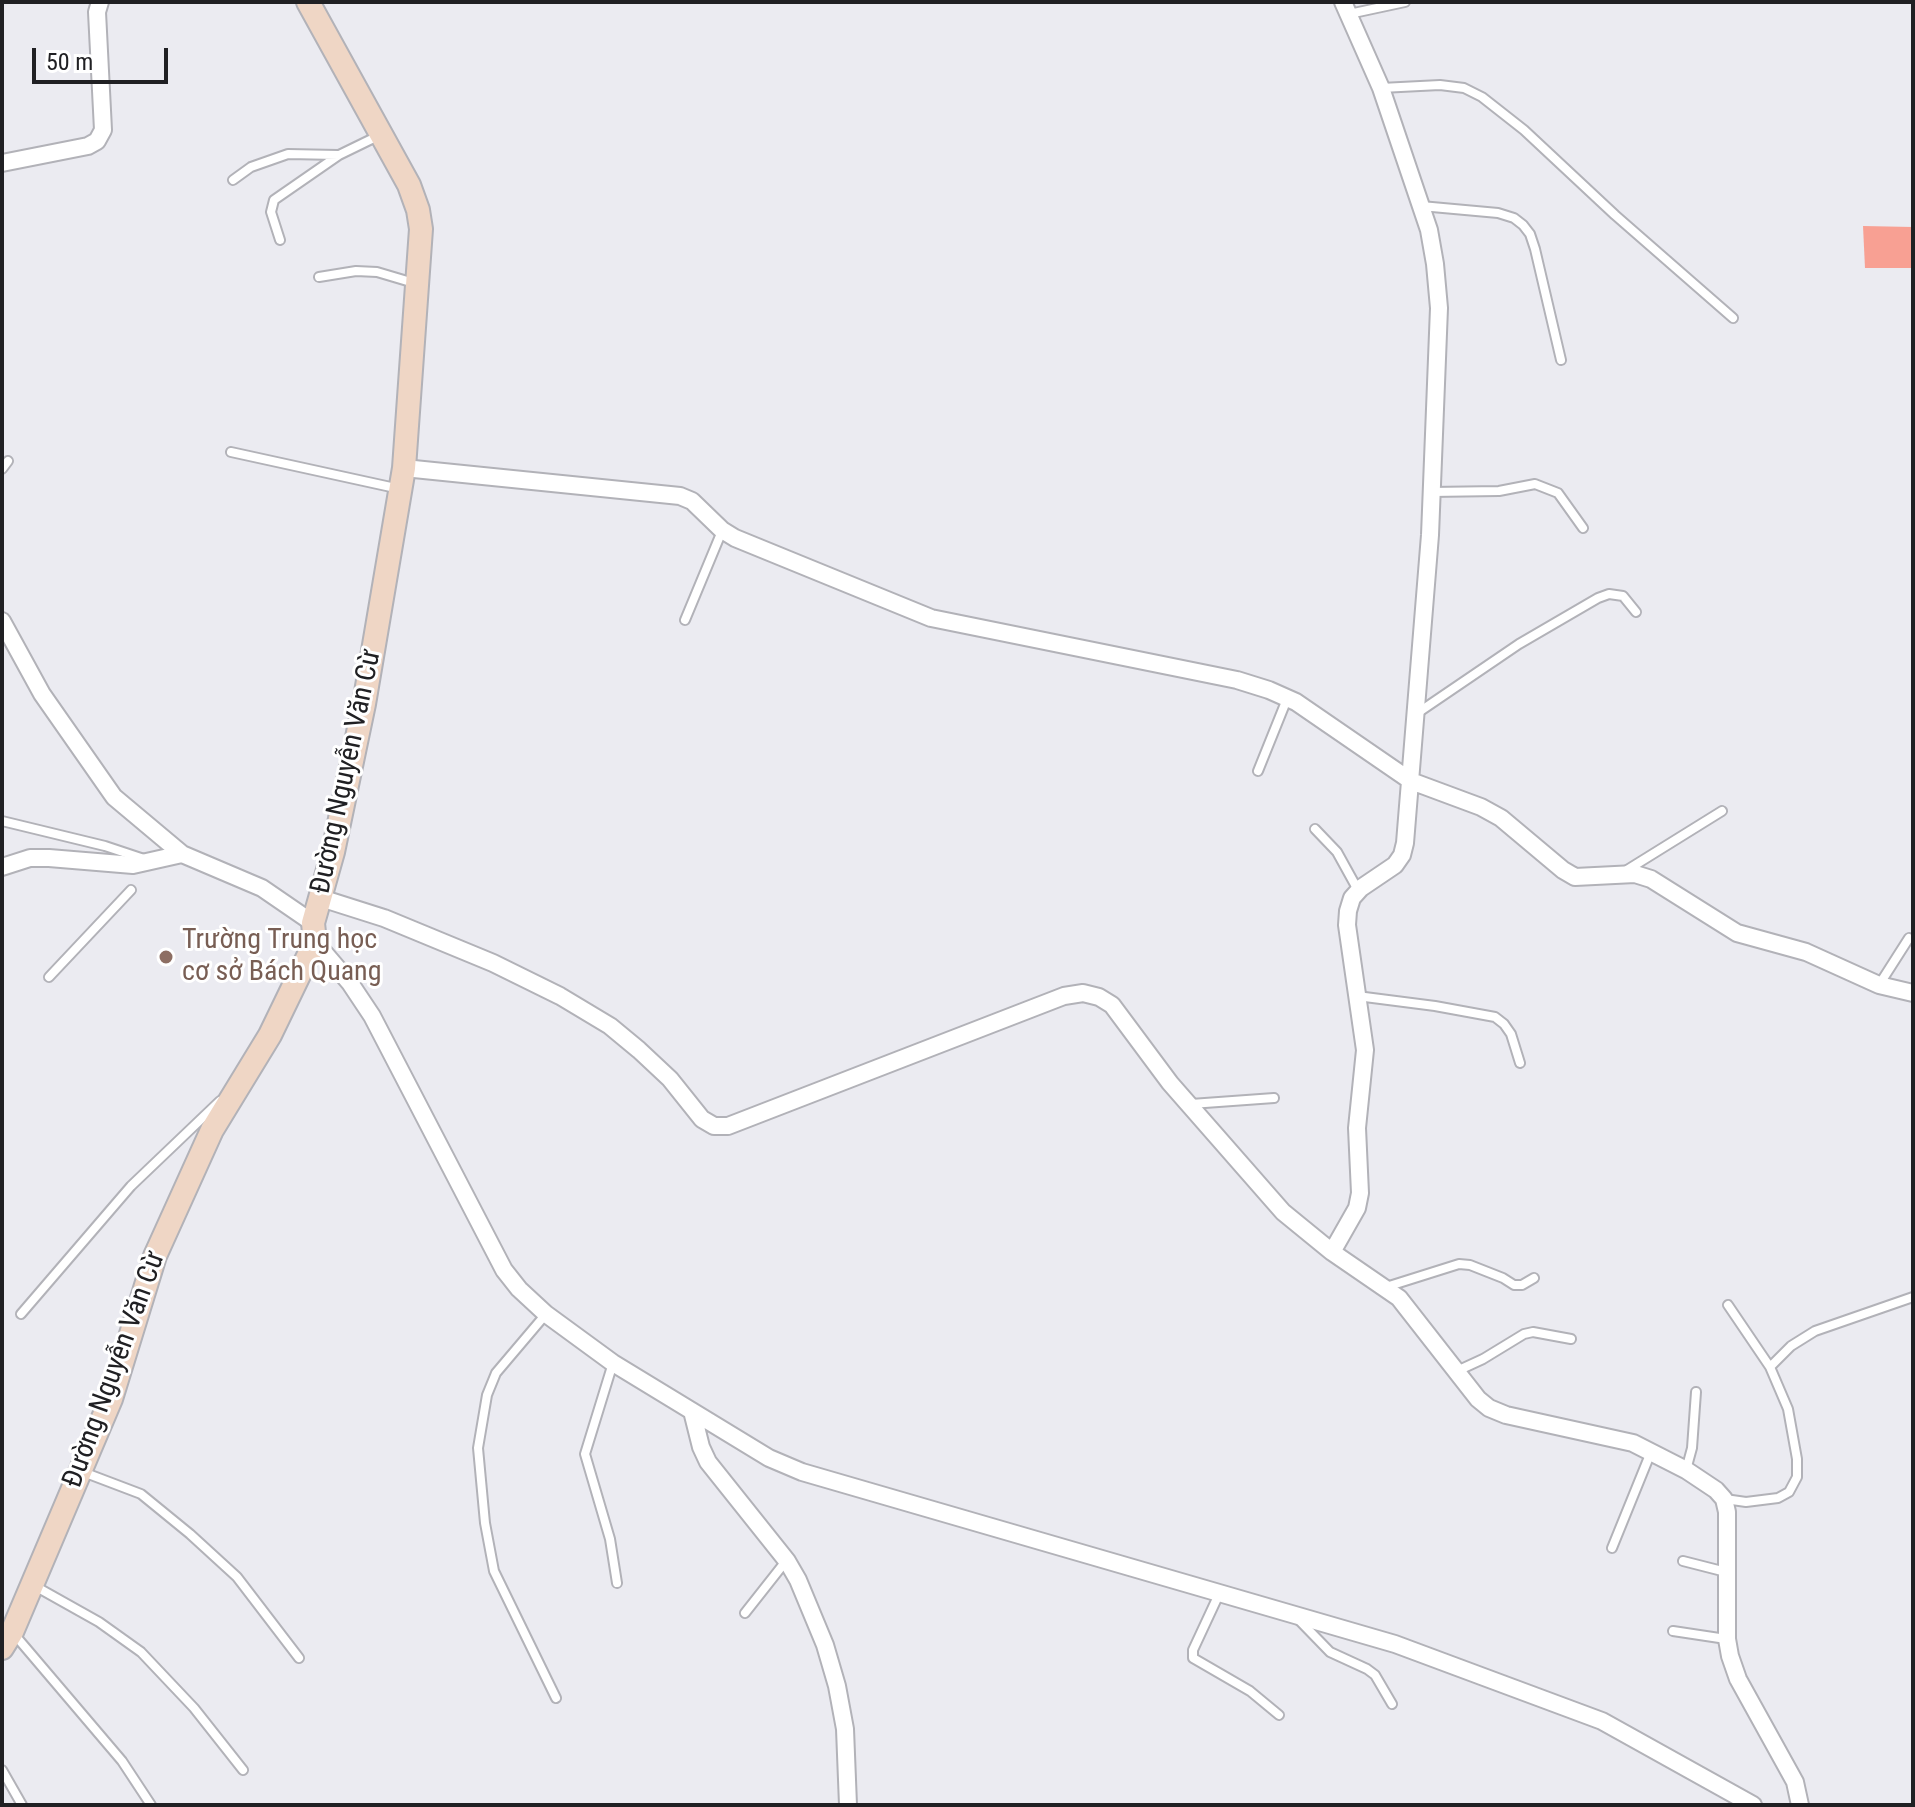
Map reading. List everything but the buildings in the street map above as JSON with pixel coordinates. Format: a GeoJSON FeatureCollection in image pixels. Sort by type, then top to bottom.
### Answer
{"type":"FeatureCollection","features":[{"type":"Feature","properties":{"kind":"street"},"geometry":{"type":"LineString","coordinates":[[2,163],[88,146],[97,141],[103,130],[97,12],[100,2]]}},
{"type":"Feature","properties":{"kind":"street","name":"Đường Nguyễn Văn Cừ"},"geometry":{"type":"LineString","coordinates":[[7,1640],[111,1399],[155,1256],[212,1130],[270,1035],[314,933],[343,812],[364,704],[402,479],[421,229],[409,185],[308,2]]}},
{"type":"Feature","properties":{"kind":"street"},"geometry":{"type":"LineString","coordinates":[[1332,1252],[1357,1208],[1360,1193],[1357,1128],[1365,1050],[1347,925],[1352,898],[1395,865],[1402,855],[1411,781],[1431,492],[1439,308],[1435,264],[1421,206],[1381,88],[1346,8]]}},
{"type":"Feature","properties":{"kind":"street"},"geometry":{"type":"LineString","coordinates":[[402,479],[680,496],[692,501],[722,530],[735,538],[931,618],[1237,680],[1287,699],[1411,781],[1481,807],[1501,818],[1575,877],[1635,874],[1651,879],[1737,933],[1806,952],[1879,985],[1913,993]]}},
{"type":"Feature","properties":{"kind":"street"},"geometry":{"type":"LineString","coordinates":[[2,621],[42,694],[114,797],[182,854],[262,888],[314,933],[379,1028],[504,1270],[546,1314],[613,1363],[769,1458],[802,1472],[1395,1644],[1602,1721],[1753,1805]]}},
{"type":"Feature","properties":{"kind":"street"},"geometry":{"type":"LineString","coordinates":[[2,867],[40,858],[146,868],[182,854]]}},
{"type":"Feature","properties":{"kind":"street"},"geometry":{"type":"LineString","coordinates":[[321,898],[384,918],[493,963],[560,996],[610,1026],[639,1050],[670,1079],[702,1119],[714,1126],[728,1126],[1064,996],[1083,993],[1099,997],[1112,1005],[1189,1104],[1283,1212],[1332,1252],[1386,1287],[1408,1308],[1478,1399],[1489,1408],[1506,1415],[1633,1443],[1686,1470],[1724,1499],[1727,1512],[1727,1639],[1738,1679],[1795,1782],[1800,1805]]}},
{"type":"Feature","properties":{"kind":"street"},"geometry":{"type":"LineString","coordinates":[[692,1411],[708,1462],[787,1561],[825,1645],[845,1729],[848,1805]]}},
{"type":"Feature","properties":{"kind":"lane"},"geometry":{"type":"LineString","coordinates":[[1346,8],[1405,2]]}},
{"type":"Feature","properties":{"kind":"lane"},"geometry":{"type":"LineString","coordinates":[[1381,88],[1440,85],[1464,88],[1482,97],[1524,130],[1733,318]]}},
{"type":"Feature","properties":{"kind":"lane"},"geometry":{"type":"LineString","coordinates":[[280,240],[271,212],[274,200],[339,155],[382,134]]}},
{"type":"Feature","properties":{"kind":"lane"},"geometry":{"type":"LineString","coordinates":[[233,180],[251,167],[288,154],[339,155]]}},
{"type":"Feature","properties":{"kind":"lane"},"geometry":{"type":"LineString","coordinates":[[1421,206],[1498,213],[1514,218],[1523,225],[1535,249],[1561,360]]}},
{"type":"Feature","properties":{"kind":"lane"},"geometry":{"type":"LineString","coordinates":[[319,277],[338,272],[367,272],[418,284]]}},
{"type":"Feature","properties":{"kind":"lane"},"geometry":{"type":"LineString","coordinates":[[231,452],[402,479]]}},
{"type":"Feature","properties":{"kind":"lane"},"geometry":{"type":"LineString","coordinates":[[1431,492],[1499,491],[1535,484],[1558,493],[1583,528]]}},
{"type":"Feature","properties":{"kind":"lane"},"geometry":{"type":"LineString","coordinates":[[685,620],[722,530]]}},
{"type":"Feature","properties":{"kind":"lane"},"geometry":{"type":"LineString","coordinates":[[1416,715],[1519,644],[1598,598],[1609,594],[1623,596],[1636,612]]}},
{"type":"Feature","properties":{"kind":"lane"},"geometry":{"type":"LineString","coordinates":[[1258,771],[1287,699]]}},
{"type":"Feature","properties":{"kind":"lane"},"geometry":{"type":"LineString","coordinates":[[1621,874],[1722,811]]}},
{"type":"Feature","properties":{"kind":"lane"},"geometry":{"type":"LineString","coordinates":[[2,821],[105,846],[146,868]]}},
{"type":"Feature","properties":{"kind":"lane"},"geometry":{"type":"LineString","coordinates":[[1315,829],[1337,852],[1358,891]]}},
{"type":"Feature","properties":{"kind":"lane"},"geometry":{"type":"LineString","coordinates":[[49,977],[131,890]]}},
{"type":"Feature","properties":{"kind":"lane"},"geometry":{"type":"LineString","coordinates":[[1879,985],[1909,938]]}},
{"type":"Feature","properties":{"kind":"lane"},"geometry":{"type":"LineString","coordinates":[[1357,996],[1495,1017],[1511,1034],[1520,1063]]}},
{"type":"Feature","properties":{"kind":"lane"},"geometry":{"type":"LineString","coordinates":[[21,1314],[131,1186],[247,1076]]}},
{"type":"Feature","properties":{"kind":"lane"},"geometry":{"type":"LineString","coordinates":[[1189,1104],[1274,1098]]}},
{"type":"Feature","properties":{"kind":"lane"},"geometry":{"type":"LineString","coordinates":[[1386,1287],[1459,1264],[1470,1265],[1514,1285],[1522,1285],[1534,1278]]}},
{"type":"Feature","properties":{"kind":"lane"},"geometry":{"type":"LineString","coordinates":[[1770,1367],[1791,1346],[1815,1331],[1913,1297]]}},
{"type":"Feature","properties":{"kind":"lane"},"geometry":{"type":"LineString","coordinates":[[1724,1499],[1768,1501],[1789,1492],[1797,1477],[1788,1409],[1770,1367],[1728,1305]]}},
{"type":"Feature","properties":{"kind":"lane"},"geometry":{"type":"LineString","coordinates":[[546,1314],[496,1373],[487,1395],[478,1448],[485,1523],[494,1571],[556,1698]]}},
{"type":"Feature","properties":{"kind":"lane"},"geometry":{"type":"LineString","coordinates":[[1457,1371],[1524,1334],[1533,1332],[1571,1339]]}},
{"type":"Feature","properties":{"kind":"lane"},"geometry":{"type":"LineString","coordinates":[[613,1363],[585,1454],[610,1539],[617,1583]]}},
{"type":"Feature","properties":{"kind":"lane"},"geometry":{"type":"LineString","coordinates":[[1686,1470],[1692,1448],[1696,1392]]}},
{"type":"Feature","properties":{"kind":"lane"},"geometry":{"type":"LineString","coordinates":[[1612,1548],[1652,1452]]}},
{"type":"Feature","properties":{"kind":"lane"},"geometry":{"type":"LineString","coordinates":[[80,1471],[141,1494],[190,1534],[237,1577],[299,1658]]}},
{"type":"Feature","properties":{"kind":"lane"},"geometry":{"type":"LineString","coordinates":[[745,1613],[787,1561]]}},
{"type":"Feature","properties":{"kind":"lane"},"geometry":{"type":"LineString","coordinates":[[1683,1561],[1726,1572]]}},
{"type":"Feature","properties":{"kind":"lane"},"geometry":{"type":"LineString","coordinates":[[32,1584],[99,1622],[141,1652],[194,1708],[243,1770]]}},
{"type":"Feature","properties":{"kind":"lane"},"geometry":{"type":"LineString","coordinates":[[1220,1592],[1193,1650],[1193,1658],[1250,1691],[1279,1715]]}},
{"type":"Feature","properties":{"kind":"lane"},"geometry":{"type":"LineString","coordinates":[[1295,1615],[1330,1652],[1375,1675],[1392,1704]]}},
{"type":"Feature","properties":{"kind":"lane"},"geometry":{"type":"LineString","coordinates":[[1673,1631],[1727,1639]]}},
{"type":"Feature","properties":{"kind":"lane"},"geometry":{"type":"LineString","coordinates":[[7,1640],[122,1761],[151,1805]]}},
{"type":"Feature","properties":{"kind":"lane"},"geometry":{"type":"LineString","coordinates":[[2,1770],[22,1805]]}},
{"type":"Feature","properties":{"kind":"place","name":"Trường Trung học cơ sở Bách Quang"},"geometry":{"type":"Point","coordinates":[166,957]}}]}
